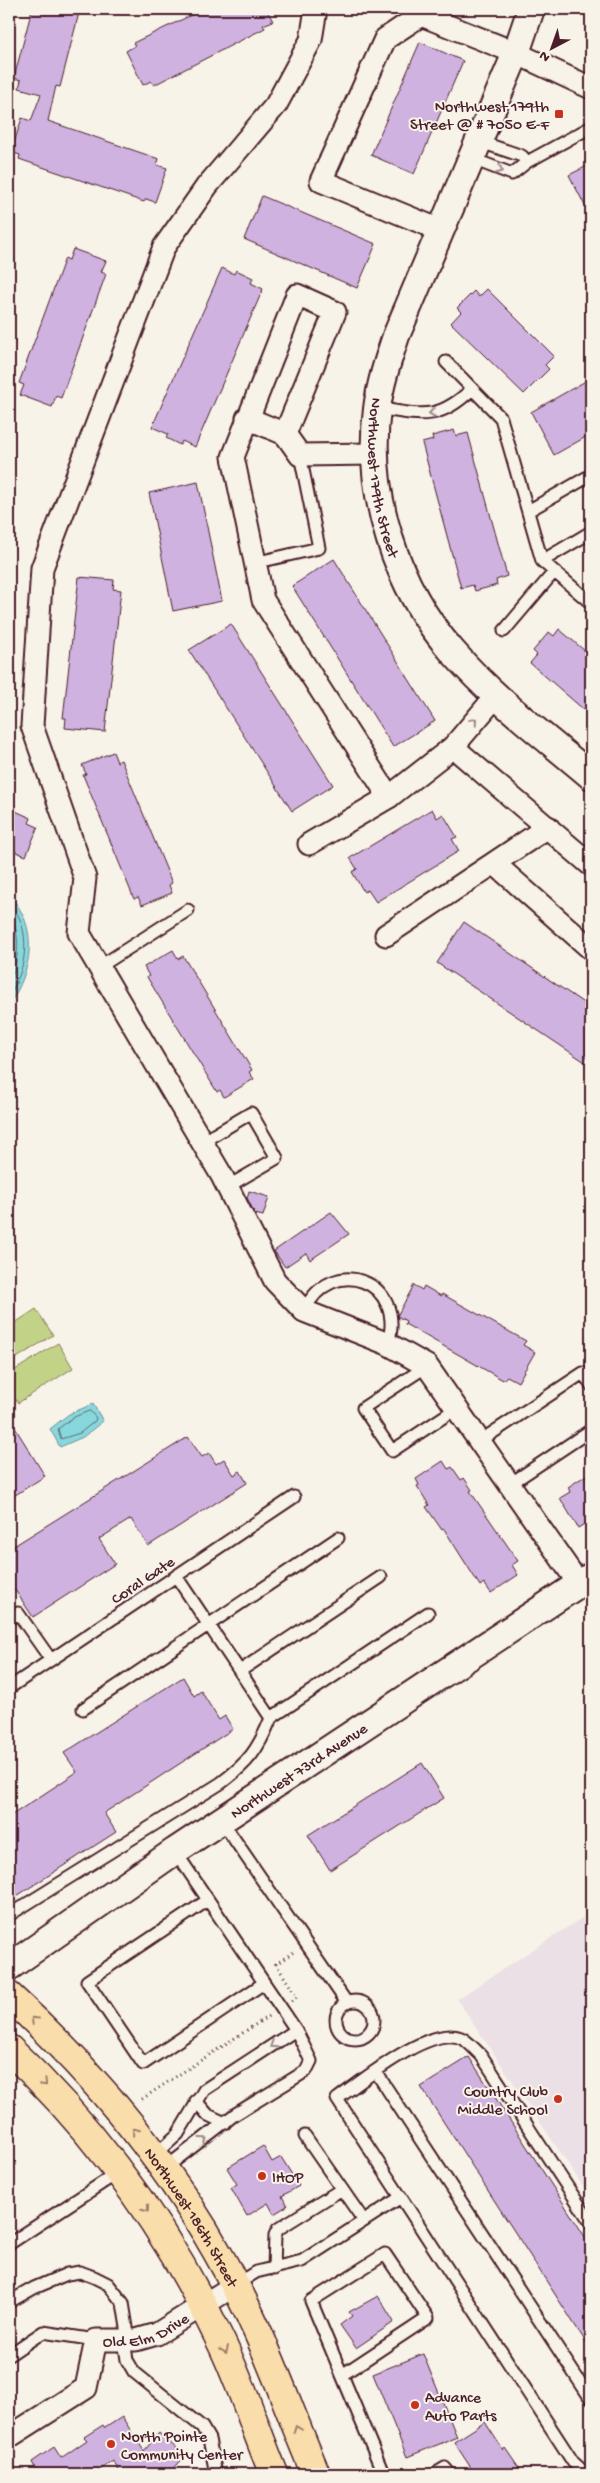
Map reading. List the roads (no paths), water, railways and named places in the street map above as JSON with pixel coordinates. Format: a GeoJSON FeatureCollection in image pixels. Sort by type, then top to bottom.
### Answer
{"type":"FeatureCollection","features":[{"type":"Feature","properties":{"kind":"main road","name":"Northwest 186th Street"},"geometry":{"type":"LineString","coordinates":[[9,1996],[93,2080],[159,2162],[198,2219],[235,2285],[275,2371],[316,2474]]}},
{"type":"Feature","properties":{"kind":"main road","name":"Northwest 186th Street"},"geometry":{"type":"LineString","coordinates":[[9,2049],[55,2095],[119,2172],[154,2220],[204,2306],[224,2347],[274,2474]]}},
{"type":"Feature","properties":{"kind":"street"},"geometry":{"type":"LineString","coordinates":[[316,9],[311,40],[276,105],[208,186],[164,247],[42,568],[32,726],[84,878],[79,933],[202,1142],[275,1281],[304,1311],[388,1344],[427,1366],[510,1484],[585,1580]]}},
{"type":"Feature","properties":{"kind":"street","name":"Northwest 179th Street"},"geometry":{"type":"LineString","coordinates":[[531,9],[516,53],[396,336],[385,369],[377,408],[375,454],[380,505],[391,544],[418,603],[452,651],[496,696],[591,776]]}},
{"type":"Feature","properties":{"kind":"street"},"geometry":{"type":"LineString","coordinates":[[440,230],[321,181],[385,40],[421,15],[516,53],[591,88]]}},
{"type":"Feature","properties":{"kind":"street"},"geometry":{"type":"LineString","coordinates":[[286,434],[335,312],[297,295],[233,457],[263,600],[389,797]]}},
{"type":"Feature","properties":{"kind":"street"},"geometry":{"type":"LineString","coordinates":[[247,418],[286,434],[300,455],[375,454]]}},
{"type":"Feature","properties":{"kind":"street"},"geometry":{"type":"LineString","coordinates":[[309,844],[389,797],[453,746],[496,696]]}},
{"type":"Feature","properties":{"kind":"street"},"geometry":{"type":"LineString","coordinates":[[453,746],[591,865]]}},
{"type":"Feature","properties":{"kind":"street"},"geometry":{"type":"LineString","coordinates":[[386,935],[548,827]]}},
{"type":"Feature","properties":{"kind":"street"},"geometry":{"type":"LineString","coordinates":[[495,864],[591,949]]}},
{"type":"Feature","properties":{"kind":"street","name":"Northwest 73rd Avenue"},"geometry":{"type":"LineString","coordinates":[[9,1967],[221,1820],[585,1580]]}},
{"type":"Feature","properties":{"kind":"street","name":"Old Elm Drive"},"geometry":{"type":"LineString","coordinates":[[9,2437],[86,2388],[96,2340],[126,2340],[157,2334],[235,2285]]}},
{"type":"Feature","properties":{"kind":"lane"},"geometry":{"type":"LineString","coordinates":[[474,150],[512,174],[527,162],[591,127]]}},
{"type":"Feature","properties":{"kind":"lane"},"geometry":{"type":"LineString","coordinates":[[474,150],[522,156],[527,162]]}},
{"type":"Feature","properties":{"kind":"lane"},"geometry":{"type":"LineString","coordinates":[[446,362],[501,418],[542,561],[591,603]]}},
{"type":"Feature","properties":{"kind":"lane"},"geometry":{"type":"LineString","coordinates":[[377,408],[417,414],[435,414],[458,403],[472,389]]}},
{"type":"Feature","properties":{"kind":"lane"},"geometry":{"type":"LineString","coordinates":[[254,563],[319,548],[300,455]]}},
{"type":"Feature","properties":{"kind":"lane"},"geometry":{"type":"LineString","coordinates":[[528,511],[591,475]]}},
{"type":"Feature","properties":{"kind":"lane"},"geometry":{"type":"LineString","coordinates":[[542,561],[591,532]]}},
{"type":"Feature","properties":{"kind":"lane"},"geometry":{"type":"LineString","coordinates":[[504,631],[554,572]]}},
{"type":"Feature","properties":{"kind":"lane"},"geometry":{"type":"LineString","coordinates":[[99,967],[188,910]]}},
{"type":"Feature","properties":{"kind":"lane"},"geometry":{"type":"LineString","coordinates":[[202,1142],[251,1113],[277,1158],[227,1187]]}},
{"type":"Feature","properties":{"kind":"lane"},"geometry":{"type":"LineString","coordinates":[[304,1311],[310,1297],[327,1284],[349,1278],[364,1282],[377,1289],[386,1300],[392,1315],[393,1330],[388,1344]]}},
{"type":"Feature","properties":{"kind":"lane"},"geometry":{"type":"LineString","coordinates":[[427,1366],[363,1408],[392,1451],[457,1408]]}},
{"type":"Feature","properties":{"kind":"lane"},"geometry":{"type":"LineString","coordinates":[[480,1441],[583,1373],[591,1385]]}},
{"type":"Feature","properties":{"kind":"lane"},"geometry":{"type":"LineString","coordinates":[[510,1484],[591,1430]]}},
{"type":"Feature","properties":{"kind":"lane","name":"Coral Gate"},"geometry":{"type":"LineString","coordinates":[[9,1688],[294,1497]]}},
{"type":"Feature","properties":{"kind":"lane"},"geometry":{"type":"LineString","coordinates":[[83,1709],[338,1538]]}},
{"type":"Feature","properties":{"kind":"lane"},"geometry":{"type":"LineString","coordinates":[[176,1576],[271,1718]]}},
{"type":"Feature","properties":{"kind":"lane"},"geometry":{"type":"LineString","coordinates":[[240,1670],[381,1577]]}},
{"type":"Feature","properties":{"kind":"lane"},"geometry":{"type":"LineString","coordinates":[[9,1619],[18,1613],[50,1660]]}},
{"type":"Feature","properties":{"kind":"lane"},"geometry":{"type":"LineString","coordinates":[[9,1915],[221,1783],[249,1759],[260,1744],[271,1718],[428,1613]]}},
{"type":"Feature","properties":{"kind":"lane"},"geometry":{"type":"LineString","coordinates":[[221,1820],[347,2004]]}},
{"type":"Feature","properties":{"kind":"lane"},"geometry":{"type":"LineString","coordinates":[[159,2162],[225,2123],[306,2071],[311,2061],[296,2030],[175,1851]]}},
{"type":"Feature","properties":{"kind":"lane"},"geometry":{"type":"LineString","coordinates":[[208,1900],[87,1981],[138,2057],[143,2064],[264,1982]]}},
{"type":"Feature","properties":{"kind":"lane"},"geometry":{"type":"LineString","coordinates":[[159,2162],[204,2090],[296,2030]]}},
{"type":"Feature","properties":{"kind":"lane"},"geometry":{"type":"LineString","coordinates":[[586,2474],[574,2462],[337,2099],[426,2040],[446,2036],[463,2039],[481,2055],[591,2223]]}},
{"type":"Feature","properties":{"kind":"lane"},"geometry":{"type":"LineString","coordinates":[[376,2072],[591,2399]]}},
{"type":"Feature","properties":{"kind":"lane"},"geometry":{"type":"LineString","coordinates":[[196,2101],[208,2115],[225,2123]]}},
{"type":"Feature","properties":{"kind":"lane"},"geometry":{"type":"LineString","coordinates":[[305,2136],[364,2221]]}},
{"type":"Feature","properties":{"kind":"lane"},"geometry":{"type":"LineString","coordinates":[[9,2244],[119,2172]]}},
{"type":"Feature","properties":{"kind":"lane"},"geometry":{"type":"LineString","coordinates":[[274,2269],[275,2235],[278,2229],[342,2190]]}},
{"type":"Feature","properties":{"kind":"lane"},"geometry":{"type":"LineString","coordinates":[[235,2285],[256,2272],[302,2261],[401,2198]]}},
{"type":"Feature","properties":{"kind":"lane"},"geometry":{"type":"LineString","coordinates":[[342,2375],[428,2318],[385,2254],[311,2301],[342,2375],[384,2474]]}},
{"type":"Feature","properties":{"kind":"lane"},"geometry":{"type":"LineString","coordinates":[[9,2302],[34,2288],[67,2274],[80,2272],[108,2284],[123,2304],[127,2360],[134,2372],[202,2427],[209,2439],[216,2474]]}},
{"type":"Feature","properties":{"kind":"lane"},"geometry":{"type":"LineString","coordinates":[[9,2355],[43,2332],[96,2340]]}},
{"type":"Feature","properties":{"kind":"lane"},"geometry":{"type":"LineString","coordinates":[[435,2474],[445,2468],[450,2474]]}},
{"type":"Feature","properties":{"kind":"water"},"geometry":{"type":"Polygon","coordinates":[[[9,895],[19,908],[25,921],[29,935],[29,949],[23,978],[9,1005],[9,895]]]}},
{"type":"Feature","properties":{"kind":"water"},"geometry":{"type":"Polygon","coordinates":[[[93,1404],[103,1421],[83,1437],[60,1447],[50,1429],[69,1414],[93,1404]]]}},
{"type":"Feature","properties":{"kind":"place","name":"Northwest 179th Street @ # 7050 E-F"},"geometry":{"type":"Point","coordinates":[559,114]}},
{"type":"Feature","properties":{"kind":"place","name":"Country Club Middle School"},"geometry":{"type":"Point","coordinates":[558,2099]}},
{"type":"Feature","properties":{"kind":"place","name":"IHOP"},"geometry":{"type":"Point","coordinates":[262,2176]}},
{"type":"Feature","properties":{"kind":"place","name":"Advance Auto Parts"},"geometry":{"type":"Point","coordinates":[415,2405]}},
{"type":"Feature","properties":{"kind":"place","name":"North Pointe Community Center"},"geometry":{"type":"Point","coordinates":[111,2444]}}]}
